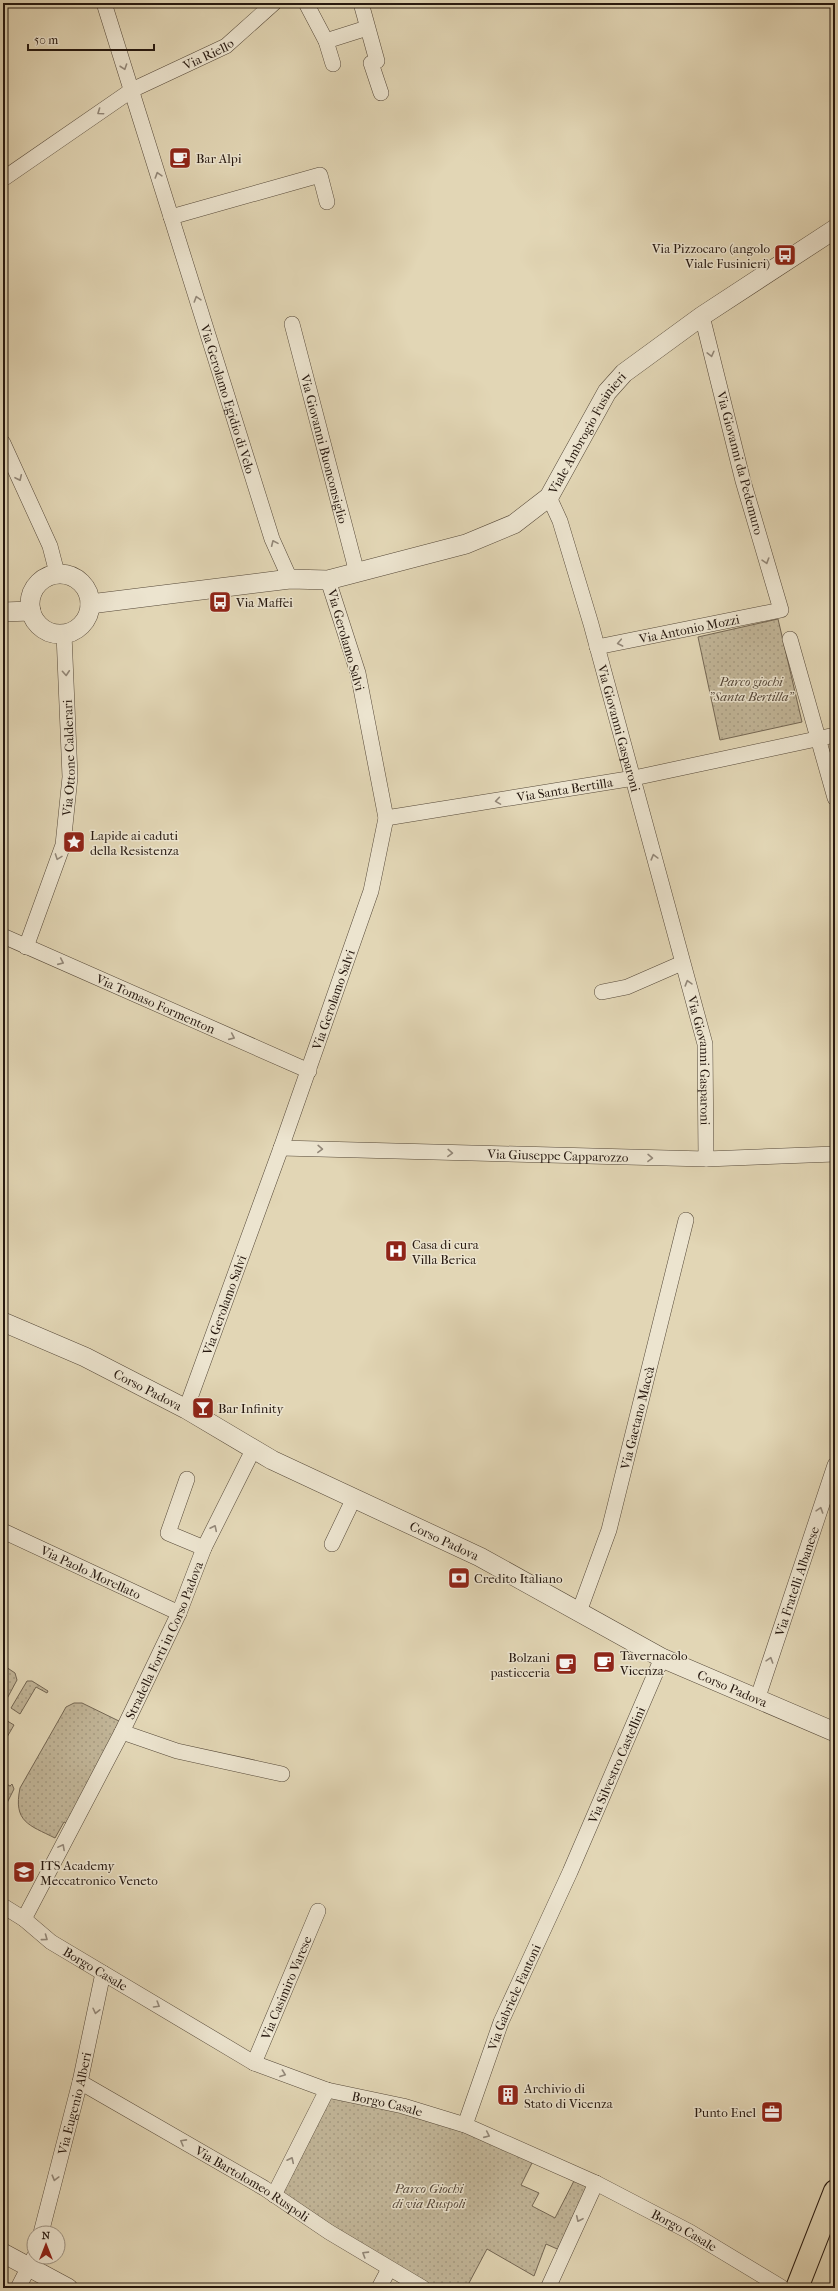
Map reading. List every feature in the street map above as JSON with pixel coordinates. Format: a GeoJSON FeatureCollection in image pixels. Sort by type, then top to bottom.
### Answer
{"type":"FeatureCollection","features":[{"type":"Feature","properties":{"kind":"main road"},"geometry":{"type":"LineString","coordinates":[[786,2288],[835,2191]]}},
{"type":"Feature","properties":{"kind":"street","name":"Via Gerolamo Egidio di Velo"},"geometry":{"type":"LineString","coordinates":[[104,3],[272,539],[290,579]]}},
{"type":"Feature","properties":{"kind":"street"},"geometry":{"type":"LineString","coordinates":[[306,3],[326,41],[333,64]]}},
{"type":"Feature","properties":{"kind":"street"},"geometry":{"type":"LineString","coordinates":[[361,3],[377,61],[371,63],[381,93]]}},
{"type":"Feature","properties":{"kind":"street","name":"Via Riello"},"geometry":{"type":"LineString","coordinates":[[3,179],[132,90],[226,46],[269,5]]}},
{"type":"Feature","properties":{"kind":"street"},"geometry":{"type":"LineString","coordinates":[[326,41],[367,28]]}},
{"type":"Feature","properties":{"kind":"street"},"geometry":{"type":"LineString","coordinates":[[172,217],[320,175],[327,202]]}},
{"type":"Feature","properties":{"kind":"street","name":"Viale Ambrogio Fusinieri"},"geometry":{"type":"LineString","coordinates":[[90,604],[290,579],[328,580],[466,544],[514,524],[549,497],[607,392],[624,374],[702,316],[835,229]]}},
{"type":"Feature","properties":{"kind":"street","name":"Via Giovanni da Pedemuro"},"geometry":{"type":"LineString","coordinates":[[702,316],[742,481],[781,610]]}},
{"type":"Feature","properties":{"kind":"street","name":"Via Giovanni Buonconsiglio"},"geometry":{"type":"LineString","coordinates":[[292,324],[357,573]]}},
{"type":"Feature","properties":{"kind":"street"},"geometry":{"type":"LineString","coordinates":[[3,443],[50,546],[57,573]]}},
{"type":"Feature","properties":{"kind":"street","name":"Via Giovanni Gasparoni"},"geometry":{"type":"LineString","coordinates":[[549,497],[560,521],[597,647],[634,778],[682,963],[705,1044],[706,1159]]}},
{"type":"Feature","properties":{"kind":"street"},"geometry":{"type":"LineString","coordinates":[[57,573],[68,574],[77,578],[84,585],[90,604],[85,620],[79,627],[64,634],[47,631],[34,620],[30,611],[30,602],[37,583],[46,576],[57,573]]}},
{"type":"Feature","properties":{"kind":"street","name":"Via Gerolamo Salvi"},"geometry":{"type":"LineString","coordinates":[[186,1409],[309,1071],[372,892],[386,818],[358,673],[328,580]]}},
{"type":"Feature","properties":{"kind":"street","name":"Via Antonio Mozzi"},"geometry":{"type":"LineString","coordinates":[[597,647],[781,610]]}},
{"type":"Feature","properties":{"kind":"street"},"geometry":{"type":"LineString","coordinates":[[3,612],[30,611]]}},
{"type":"Feature","properties":{"kind":"street","name":"Via Ottone Calderari"},"geometry":{"type":"LineString","coordinates":[[26,947],[63,845],[70,777],[64,634]]}},
{"type":"Feature","properties":{"kind":"street"},"geometry":{"type":"LineString","coordinates":[[790,639],[835,798]]}},
{"type":"Feature","properties":{"kind":"street","name":"Via Santa Bertilla"},"geometry":{"type":"LineString","coordinates":[[386,818],[634,778],[835,735]]}},
{"type":"Feature","properties":{"kind":"street","name":"Via Tomaso Formenton"},"geometry":{"type":"LineString","coordinates":[[3,936],[309,1071]]}},
{"type":"Feature","properties":{"kind":"street"},"geometry":{"type":"LineString","coordinates":[[602,992],[628,987],[682,963]]}},
{"type":"Feature","properties":{"kind":"street","name":"Via Giuseppe Capparozzo"},"geometry":{"type":"LineString","coordinates":[[281,1148],[706,1159],[835,1154]]}},
{"type":"Feature","properties":{"kind":"street","name":"Via Gaetano Maccà"},"geometry":{"type":"LineString","coordinates":[[579,1612],[609,1530],[686,1220]]}},
{"type":"Feature","properties":{"kind":"street","name":"Corso Padova"},"geometry":{"type":"LineString","coordinates":[[3,1322],[85,1357],[186,1409],[253,1450],[353,1500],[480,1557],[662,1658],[758,1697],[835,1732]]}},
{"type":"Feature","properties":{"kind":"street","name":"Stradella Forti in Corso Padova"},"geometry":{"type":"LineString","coordinates":[[24,1919],[122,1732],[179,1613],[204,1548],[253,1450]]}},
{"type":"Feature","properties":{"kind":"street","name":"Via Fratelli Albanese"},"geometry":{"type":"LineString","coordinates":[[758,1697],[835,1465]]}},
{"type":"Feature","properties":{"kind":"street","name":"Stradella Forti in Corso Padova"},"geometry":{"type":"LineString","coordinates":[[187,1479],[168,1533],[204,1548]]}},
{"type":"Feature","properties":{"kind":"street"},"geometry":{"type":"LineString","coordinates":[[332,1544],[353,1500]]}},
{"type":"Feature","properties":{"kind":"street","name":"Via Paolo Morellato"},"geometry":{"type":"LineString","coordinates":[[3,1531],[179,1613]]}},
{"type":"Feature","properties":{"kind":"street","name":"Via Silvestro Castellini"},"geometry":{"type":"LineString","coordinates":[[570,1872],[662,1658]]}},
{"type":"Feature","properties":{"kind":"street","name":"Stradella Forti in Corso Padova"},"geometry":{"type":"LineString","coordinates":[[122,1732],[177,1751],[282,1774]]}},
{"type":"Feature","properties":{"kind":"street","name":"Via Gabriele Fantoni"},"geometry":{"type":"LineString","coordinates":[[465,2124],[501,2022],[570,1872]]}},
{"type":"Feature","properties":{"kind":"street","name":"Borgo Casale"},"geometry":{"type":"LineString","coordinates":[[3,1906],[24,1919],[51,1942],[254,2063],[327,2090],[403,2106],[465,2124],[596,2183],[690,2232],[786,2288]]}},
{"type":"Feature","properties":{"kind":"street","name":"Via Casimiro Varese"},"geometry":{"type":"LineString","coordinates":[[254,2063],[318,1911]]}},
{"type":"Feature","properties":{"kind":"street","name":"Via Eugenio Alberi"},"geometry":{"type":"LineString","coordinates":[[43,2225],[80,2082],[103,1972]]}},
{"type":"Feature","properties":{"kind":"street","name":"Via Bartolomeo Ruspoli"},"geometry":{"type":"LineString","coordinates":[[80,2082],[274,2195],[389,2269],[423,2288]]}},
{"type":"Feature","properties":{"kind":"street"},"geometry":{"type":"LineString","coordinates":[[274,2195],[327,2090]]}},
{"type":"Feature","properties":{"kind":"street"},"geometry":{"type":"LineString","coordinates":[[548,2288],[596,2183]]}},
{"type":"Feature","properties":{"kind":"street"},"geometry":{"type":"LineString","coordinates":[[3,2253],[26,2260]]}},
{"type":"Feature","properties":{"kind":"street"},"geometry":{"type":"LineString","coordinates":[[18,2288],[30,2265]]}},
{"type":"Feature","properties":{"kind":"street"},"geometry":{"type":"LineString","coordinates":[[36,2265],[68,2288]]}},
{"type":"Feature","properties":{"kind":"street"},"geometry":{"type":"LineString","coordinates":[[379,2288],[389,2269]]}},
{"type":"Feature","properties":{"kind":"green space","name":"Parco giochi \"Santa Bertilla\""},"geometry":{"type":"Polygon","coordinates":[[[778,619],[802,722],[720,740],[698,637],[778,619]]]}},
{"type":"Feature","properties":{"kind":"green space"},"geometry":{"type":"Polygon","coordinates":[[[3,1665],[15,1673],[17,1680],[3,1706],[3,1665]]]}},
{"type":"Feature","properties":{"kind":"green space"},"geometry":{"type":"Polygon","coordinates":[[[27,1681],[32,1681],[48,1691],[47,1693],[36,1687],[20,1714],[11,1708],[27,1681]]]}},
{"type":"Feature","properties":{"kind":"green space"},"geometry":{"type":"Polygon","coordinates":[[[74,1703],[82,1703],[123,1723],[71,1825],[64,1822],[55,1838],[25,1821],[21,1815],[18,1799],[20,1788],[66,1707],[74,1703]]]}},
{"type":"Feature","properties":{"kind":"green space"},"geometry":{"type":"Polygon","coordinates":[[[4,1719],[14,1725],[3,1744],[3,1721],[4,1719]]]}},
{"type":"Feature","properties":{"kind":"green space"},"geometry":{"type":"Polygon","coordinates":[[[3,1782],[10,1786],[12,1784],[14,1789],[4,1809],[3,1782]]]}},
{"type":"Feature","properties":{"kind":"green space","name":"Parco Giochi di via Ruspoli"},"geometry":{"type":"Polygon","coordinates":[[[327,2090],[403,2106],[533,2161],[521,2185],[539,2193],[532,2206],[555,2218],[577,2175],[596,2183],[564,2252],[546,2244],[534,2276],[487,2249],[469,2283],[477,2288],[430,2288],[274,2195],[327,2090]]]}},
{"type":"Feature","properties":{"kind":"place","name":"Bar Alpi"},"geometry":{"type":"Point","coordinates":[180,158]}},
{"type":"Feature","properties":{"kind":"place","name":"Via Pizzocaro (angolo Viale Fusinieri)"},"geometry":{"type":"Point","coordinates":[785,255]}},
{"type":"Feature","properties":{"kind":"place","name":"Via Maffei"},"geometry":{"type":"Point","coordinates":[220,602]}},
{"type":"Feature","properties":{"kind":"place","name":"Lapide ai caduti della Resistenza"},"geometry":{"type":"Point","coordinates":[74,842]}},
{"type":"Feature","properties":{"kind":"place","name":"Casa di cura Villa Berica"},"geometry":{"type":"Point","coordinates":[396,1251]}},
{"type":"Feature","properties":{"kind":"place","name":"Bar Infinity"},"geometry":{"type":"Point","coordinates":[203,1408]}},
{"type":"Feature","properties":{"kind":"place","name":"Credito Italiano"},"geometry":{"type":"Point","coordinates":[459,1578]}},
{"type":"Feature","properties":{"kind":"place","name":"Tavernacolo Vicenza"},"geometry":{"type":"Point","coordinates":[604,1662]}},
{"type":"Feature","properties":{"kind":"place","name":"Bolzani pasticceria"},"geometry":{"type":"Point","coordinates":[566,1664]}},
{"type":"Feature","properties":{"kind":"place","name":"ITS Academy Meccatronico Veneto"},"geometry":{"type":"Point","coordinates":[24,1872]}},
{"type":"Feature","properties":{"kind":"place","name":"Archivio di Stato di Vicenza"},"geometry":{"type":"Point","coordinates":[508,2095]}},
{"type":"Feature","properties":{"kind":"place","name":"Punto Enel"},"geometry":{"type":"Point","coordinates":[772,2112]}}]}
